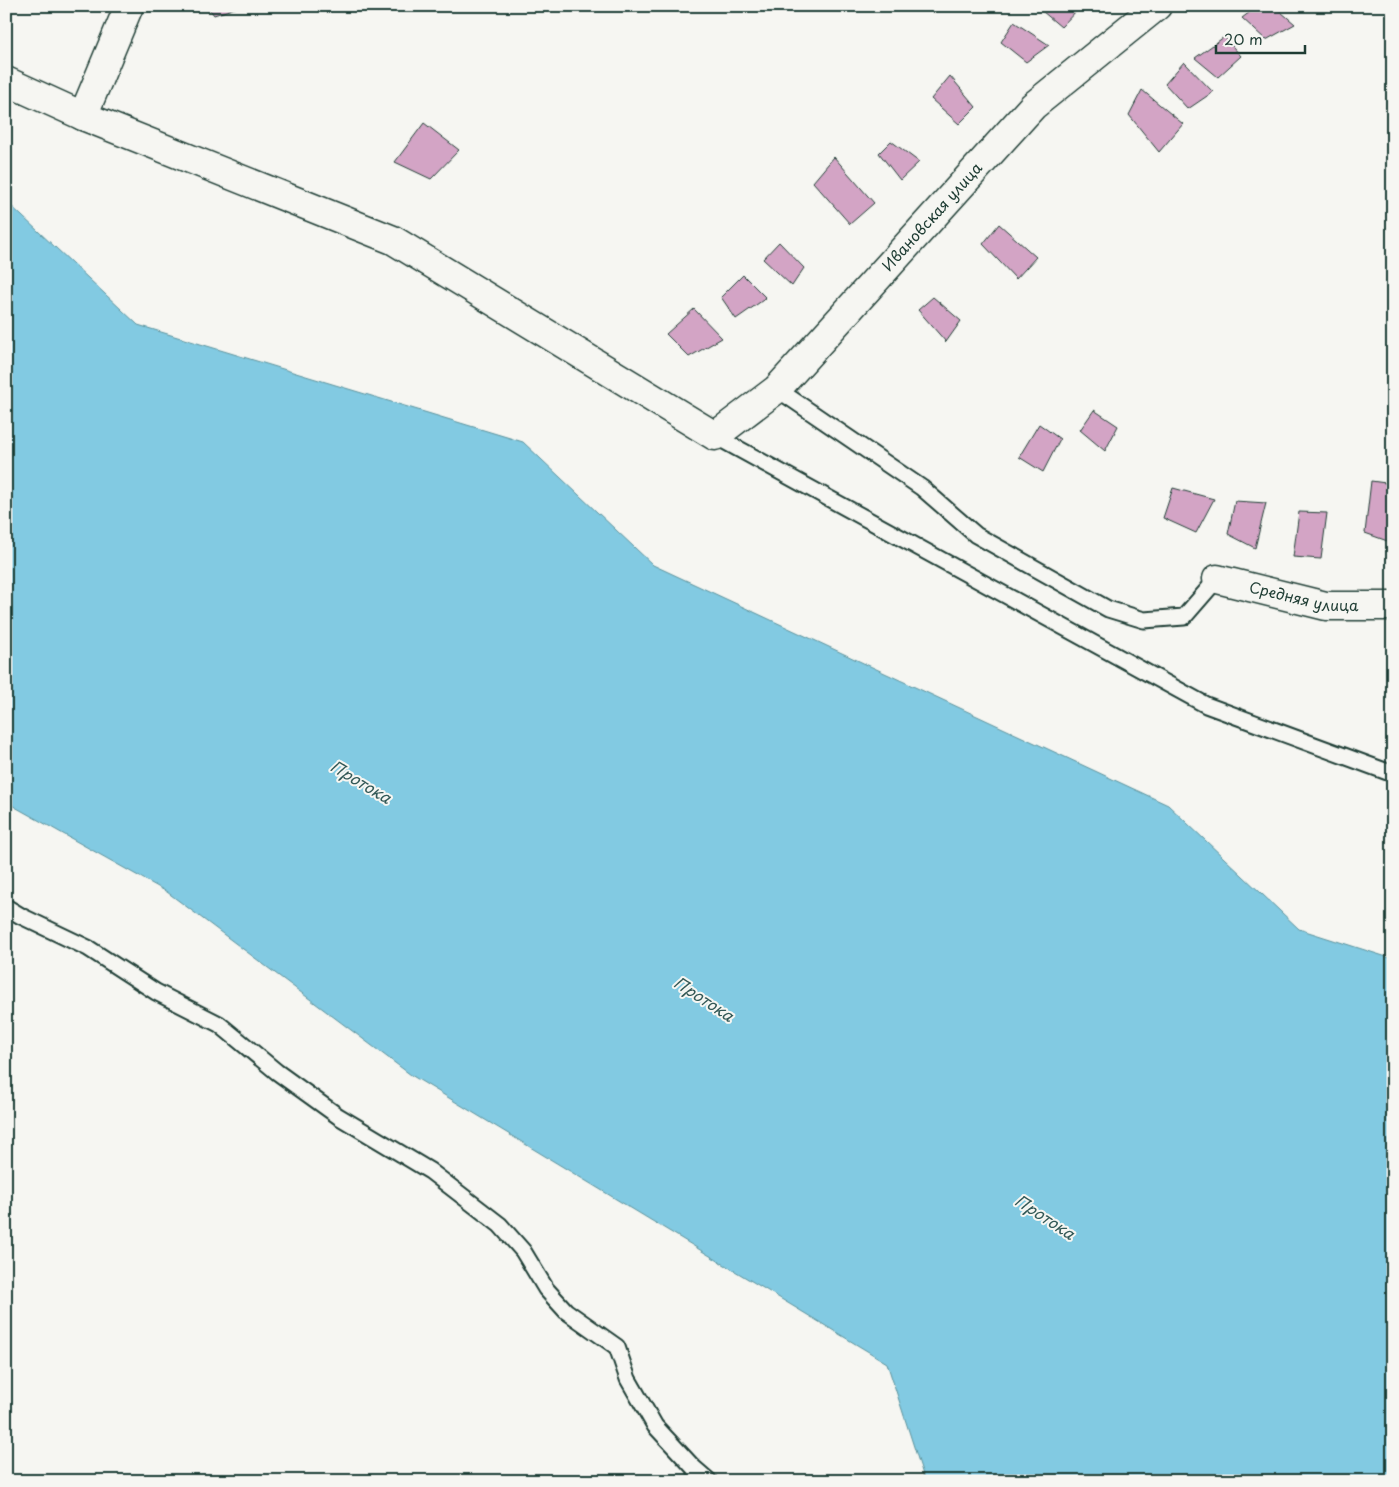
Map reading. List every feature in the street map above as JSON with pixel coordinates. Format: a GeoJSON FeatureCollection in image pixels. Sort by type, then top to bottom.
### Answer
{"type":"FeatureCollection","features":[{"type":"Feature","properties":{"kind":"street"},"geometry":{"type":"LineString","coordinates":[[83,116],[129,6]]}},
{"type":"Feature","properties":{"kind":"street","name":"Ивановская улица"},"geometry":{"type":"LineString","coordinates":[[715,436],[778,389],[1033,106],[1157,6]]}},
{"type":"Feature","properties":{"kind":"street"},"geometry":{"type":"LineString","coordinates":[[6,81],[83,116],[393,240],[715,436]]}},
{"type":"Feature","properties":{"kind":"street","name":"Средняя улица"},"geometry":{"type":"LineString","coordinates":[[1217,579],[1326,606],[1393,606]]}},
{"type":"Feature","properties":{"kind":"lane"},"geometry":{"type":"LineString","coordinates":[[778,389],[922,488],[976,535],[1108,609],[1144,620],[1184,617],[1217,579]]}},
{"type":"Feature","properties":{"kind":"lane"},"geometry":{"type":"LineString","coordinates":[[715,436],[1206,705],[1393,774]]}},
{"type":"Feature","properties":{"kind":"lane"},"geometry":{"type":"LineString","coordinates":[[6,907],[88,948],[156,992],[219,1024],[277,1072],[338,1116],[430,1171],[500,1224],[523,1251],[546,1289],[566,1311],[617,1347],[628,1379],[655,1426],[708,1481]]}},
{"type":"Feature","properties":{"kind":"water","name":"Протока"},"geometry":{"type":"Polygon","coordinates":[[[6,201],[138,325],[523,442],[653,565],[1168,805],[1299,929],[1393,959],[1393,1481],[925,1481],[887,1363],[411,1075],[167,892],[6,802],[6,201]]]}},
{"type":"Feature","properties":{"kind":"building"},"geometry":{"type":"Polygon","coordinates":[[[207,6],[238,6],[238,7],[214,15],[207,6]]]}},
{"type":"Feature","properties":{"kind":"building"},"geometry":{"type":"Polygon","coordinates":[[[1036,6],[1081,6],[1061,27],[1036,6]]]}},
{"type":"Feature","properties":{"kind":"building"},"geometry":{"type":"Polygon","coordinates":[[[1258,6],[1274,6],[1295,24],[1266,40],[1242,18],[1258,6]]]}},
{"type":"Feature","properties":{"kind":"building"},"geometry":{"type":"Polygon","coordinates":[[[1014,22],[1049,45],[1026,62],[1001,42],[1014,22]]]}},
{"type":"Feature","properties":{"kind":"building"},"geometry":{"type":"Polygon","coordinates":[[[1224,37],[1241,56],[1218,77],[1195,58],[1224,37]]]}},
{"type":"Feature","properties":{"kind":"building"},"geometry":{"type":"Polygon","coordinates":[[[1184,62],[1213,92],[1188,109],[1165,84],[1184,62]]]}},
{"type":"Feature","properties":{"kind":"building"},"geometry":{"type":"Polygon","coordinates":[[[950,76],[976,107],[959,124],[931,99],[950,76]]]}},
{"type":"Feature","properties":{"kind":"building"},"geometry":{"type":"Polygon","coordinates":[[[1142,90],[1183,124],[1159,152],[1129,115],[1142,90]]]}},
{"type":"Feature","properties":{"kind":"building"},"geometry":{"type":"Polygon","coordinates":[[[424,123],[459,150],[431,179],[395,162],[424,123]]]}},
{"type":"Feature","properties":{"kind":"building"},"geometry":{"type":"Polygon","coordinates":[[[891,141],[919,162],[900,180],[879,153],[891,141]]]}},
{"type":"Feature","properties":{"kind":"building"},"geometry":{"type":"Polygon","coordinates":[[[834,157],[874,203],[850,224],[813,182],[834,157]]]}},
{"type":"Feature","properties":{"kind":"building"},"geometry":{"type":"Polygon","coordinates":[[[999,224],[1036,257],[1016,279],[983,244],[999,224]]]}},
{"type":"Feature","properties":{"kind":"building"},"geometry":{"type":"Polygon","coordinates":[[[779,242],[804,268],[792,286],[763,259],[779,242]]]}},
{"type":"Feature","properties":{"kind":"building"},"geometry":{"type":"Polygon","coordinates":[[[743,275],[766,298],[736,319],[721,297],[743,275]]]}},
{"type":"Feature","properties":{"kind":"building"},"geometry":{"type":"Polygon","coordinates":[[[933,297],[961,321],[946,342],[918,310],[933,297]]]}},
{"type":"Feature","properties":{"kind":"building"},"geometry":{"type":"Polygon","coordinates":[[[694,309],[722,338],[689,357],[666,334],[694,309]]]}},
{"type":"Feature","properties":{"kind":"building"},"geometry":{"type":"Polygon","coordinates":[[[1094,410],[1118,426],[1105,451],[1080,430],[1094,410]]]}},
{"type":"Feature","properties":{"kind":"building"},"geometry":{"type":"Polygon","coordinates":[[[1039,424],[1060,439],[1043,472],[1019,457],[1039,424]]]}},
{"type":"Feature","properties":{"kind":"building"},"geometry":{"type":"Polygon","coordinates":[[[1371,481],[1393,484],[1393,543],[1365,533],[1371,481]]]}},
{"type":"Feature","properties":{"kind":"building"},"geometry":{"type":"Polygon","coordinates":[[[1173,488],[1214,499],[1196,533],[1163,518],[1173,488]]]}},
{"type":"Feature","properties":{"kind":"building"},"geometry":{"type":"Polygon","coordinates":[[[1235,501],[1266,503],[1255,548],[1228,534],[1235,501]]]}},
{"type":"Feature","properties":{"kind":"building"},"geometry":{"type":"Polygon","coordinates":[[[1299,512],[1327,513],[1321,559],[1293,557],[1299,512]]]}}]}
